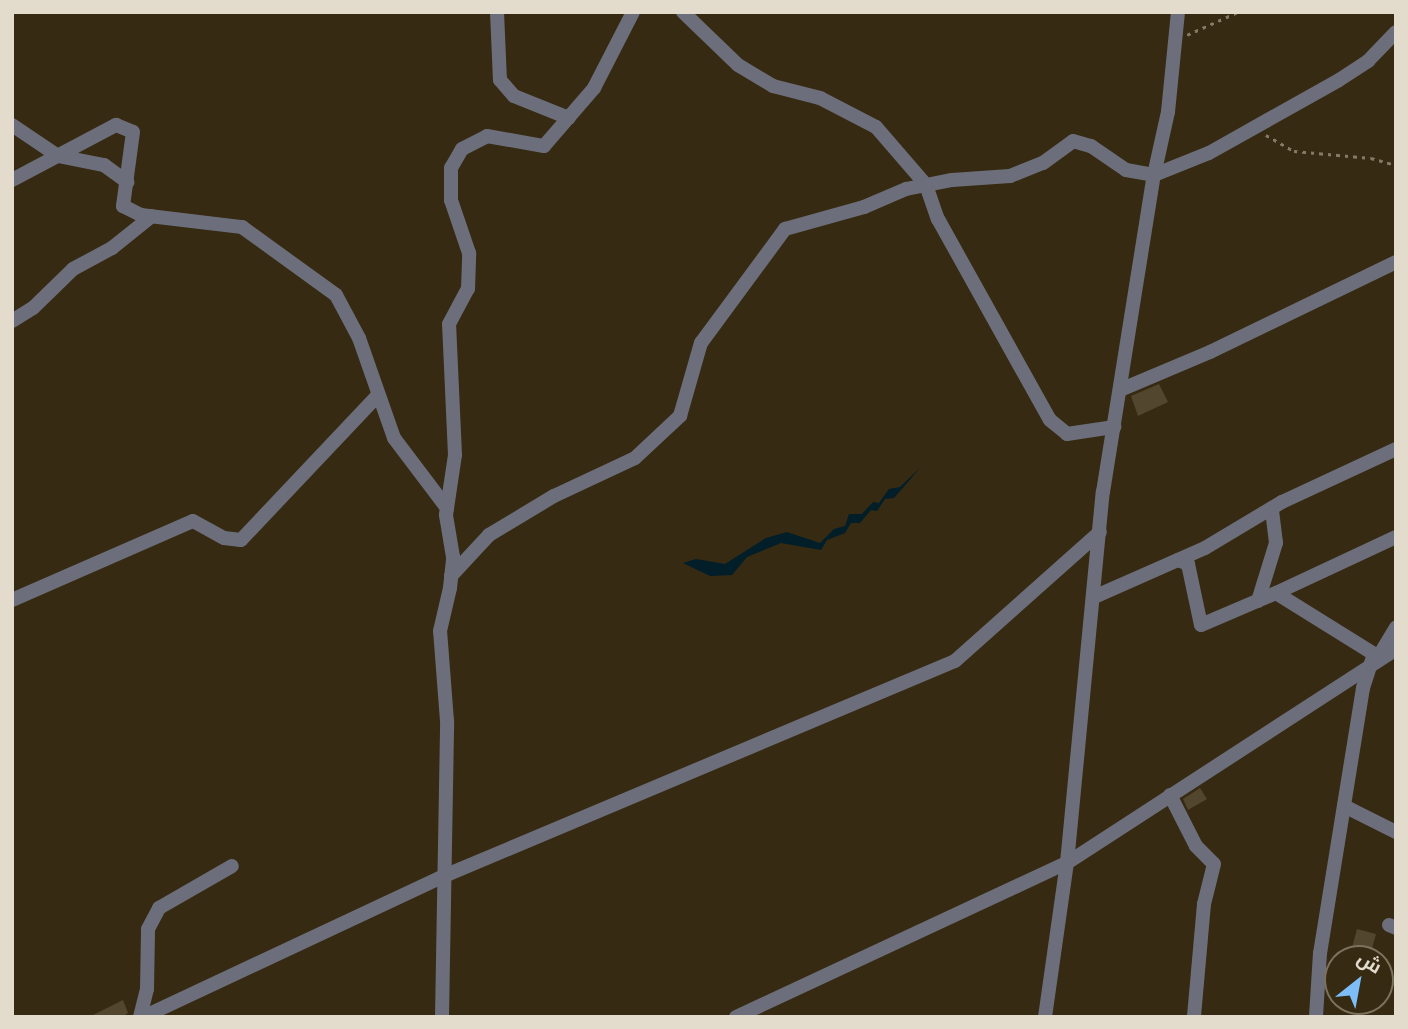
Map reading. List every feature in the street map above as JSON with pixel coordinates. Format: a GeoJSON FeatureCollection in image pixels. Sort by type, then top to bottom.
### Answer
{"type":"FeatureCollection","features":[{"type":"Feature","properties":{"kind":"street"},"geometry":{"type":"LineString","coordinates":[[497,12],[499,80],[514,96],[569,118]]}},
{"type":"Feature","properties":{"kind":"street"},"geometry":{"type":"LineString","coordinates":[[442,1017],[447,721],[440,631],[451,576],[447,508],[455,455],[449,324],[468,289],[469,253],[451,200],[451,168],[462,149],[487,136],[544,146],[594,88],[634,12]]}},
{"type":"Feature","properties":{"kind":"street"},"geometry":{"type":"LineString","coordinates":[[683,12],[738,65],[773,86],[820,98],[876,127],[926,185],[937,219],[1050,420],[1067,434],[1114,427]]}},
{"type":"Feature","properties":{"kind":"street"},"geometry":{"type":"LineString","coordinates":[[1045,1017],[1067,863],[1100,532],[1154,175],[1168,112],[1178,12]]}},
{"type":"Feature","properties":{"kind":"street"},"geometry":{"type":"LineString","coordinates":[[451,576],[489,535],[554,496],[635,458],[680,415],[701,343],[785,229],[926,185],[1010,176],[1043,163],[1073,141],[1091,146],[1126,170],[1154,175],[1209,153],[1368,61],[1396,32]]}},
{"type":"Feature","properties":{"kind":"street"},"geometry":{"type":"LineString","coordinates":[[12,125],[58,156],[104,165],[127,182]]}},
{"type":"Feature","properties":{"kind":"street"},"geometry":{"type":"LineString","coordinates":[[12,180],[116,125],[133,132],[123,206],[152,216],[242,227],[300,266],[336,295],[359,338],[376,397],[394,438],[447,508]]}},
{"type":"Feature","properties":{"kind":"street"},"geometry":{"type":"LineString","coordinates":[[12,321],[33,308],[73,269],[112,248],[152,216]]}},
{"type":"Feature","properties":{"kind":"street"},"geometry":{"type":"LineString","coordinates":[[1120,390],[1210,352],[1396,262]]}},
{"type":"Feature","properties":{"kind":"street"},"geometry":{"type":"LineString","coordinates":[[12,600],[194,521],[223,538],[241,540],[376,397]]}},
{"type":"Feature","properties":{"kind":"street"},"geometry":{"type":"LineString","coordinates":[[1094,597],[1178,560],[1272,508],[1396,449]]}},
{"type":"Feature","properties":{"kind":"street"},"geometry":{"type":"LineString","coordinates":[[1258,601],[1276,543],[1272,508]]}},
{"type":"Feature","properties":{"kind":"street"},"geometry":{"type":"LineString","coordinates":[[141,1017],[444,876],[955,661],[1100,532]]}},
{"type":"Feature","properties":{"kind":"street"},"geometry":{"type":"LineString","coordinates":[[1178,560],[1188,564],[1201,625],[1396,537]]}},
{"type":"Feature","properties":{"kind":"street"},"geometry":{"type":"LineString","coordinates":[[1276,593],[1374,654],[1375,662]]}},
{"type":"Feature","properties":{"kind":"street"},"geometry":{"type":"LineString","coordinates":[[1316,1017],[1320,953],[1363,688],[1396,627]]}},
{"type":"Feature","properties":{"kind":"street"},"geometry":{"type":"LineString","coordinates":[[736,1017],[1067,863],[1396,649]]}},
{"type":"Feature","properties":{"kind":"street"},"geometry":{"type":"LineString","coordinates":[[1170,795],[1196,846],[1214,864],[1204,904],[1194,1017]]}},
{"type":"Feature","properties":{"kind":"street"},"geometry":{"type":"LineString","coordinates":[[1344,806],[1396,832]]}},
{"type":"Feature","properties":{"kind":"street"},"geometry":{"type":"LineString","coordinates":[[141,1017],[147,989],[148,929],[159,908],[232,866]]}},
{"type":"Feature","properties":{"kind":"path"},"geometry":{"type":"LineString","coordinates":[[1176,38],[1238,12]]}},
{"type":"Feature","properties":{"kind":"path"},"geometry":{"type":"LineString","coordinates":[[1251,127],[1294,151],[1396,165]]}},
{"type":"Feature","properties":{"kind":"water"},"geometry":{"type":"Polygon","coordinates":[[[920,468],[894,498],[885,499],[877,511],[871,510],[860,523],[851,523],[845,533],[827,540],[821,550],[781,543],[747,557],[732,575],[710,576],[683,563],[696,559],[725,564],[766,538],[787,532],[820,543],[834,529],[845,526],[849,514],[862,514],[873,502],[879,503],[889,489],[900,487],[920,468]]]}},
{"type":"Feature","properties":{"kind":"building"},"geometry":{"type":"Polygon","coordinates":[[[1159,384],[1168,402],[1138,416],[1131,396],[1159,384]]]}},
{"type":"Feature","properties":{"kind":"building"},"geometry":{"type":"Polygon","coordinates":[[[1200,788],[1207,799],[1188,810],[1183,799],[1200,788]]]}},
{"type":"Feature","properties":{"kind":"building"},"geometry":{"type":"Polygon","coordinates":[[[1357,929],[1376,934],[1373,945],[1353,945],[1357,929]]]}},
{"type":"Feature","properties":{"kind":"building"},"geometry":{"type":"Polygon","coordinates":[[[123,1000],[128,1013],[122,1017],[89,1017],[123,1000]]]}}]}
